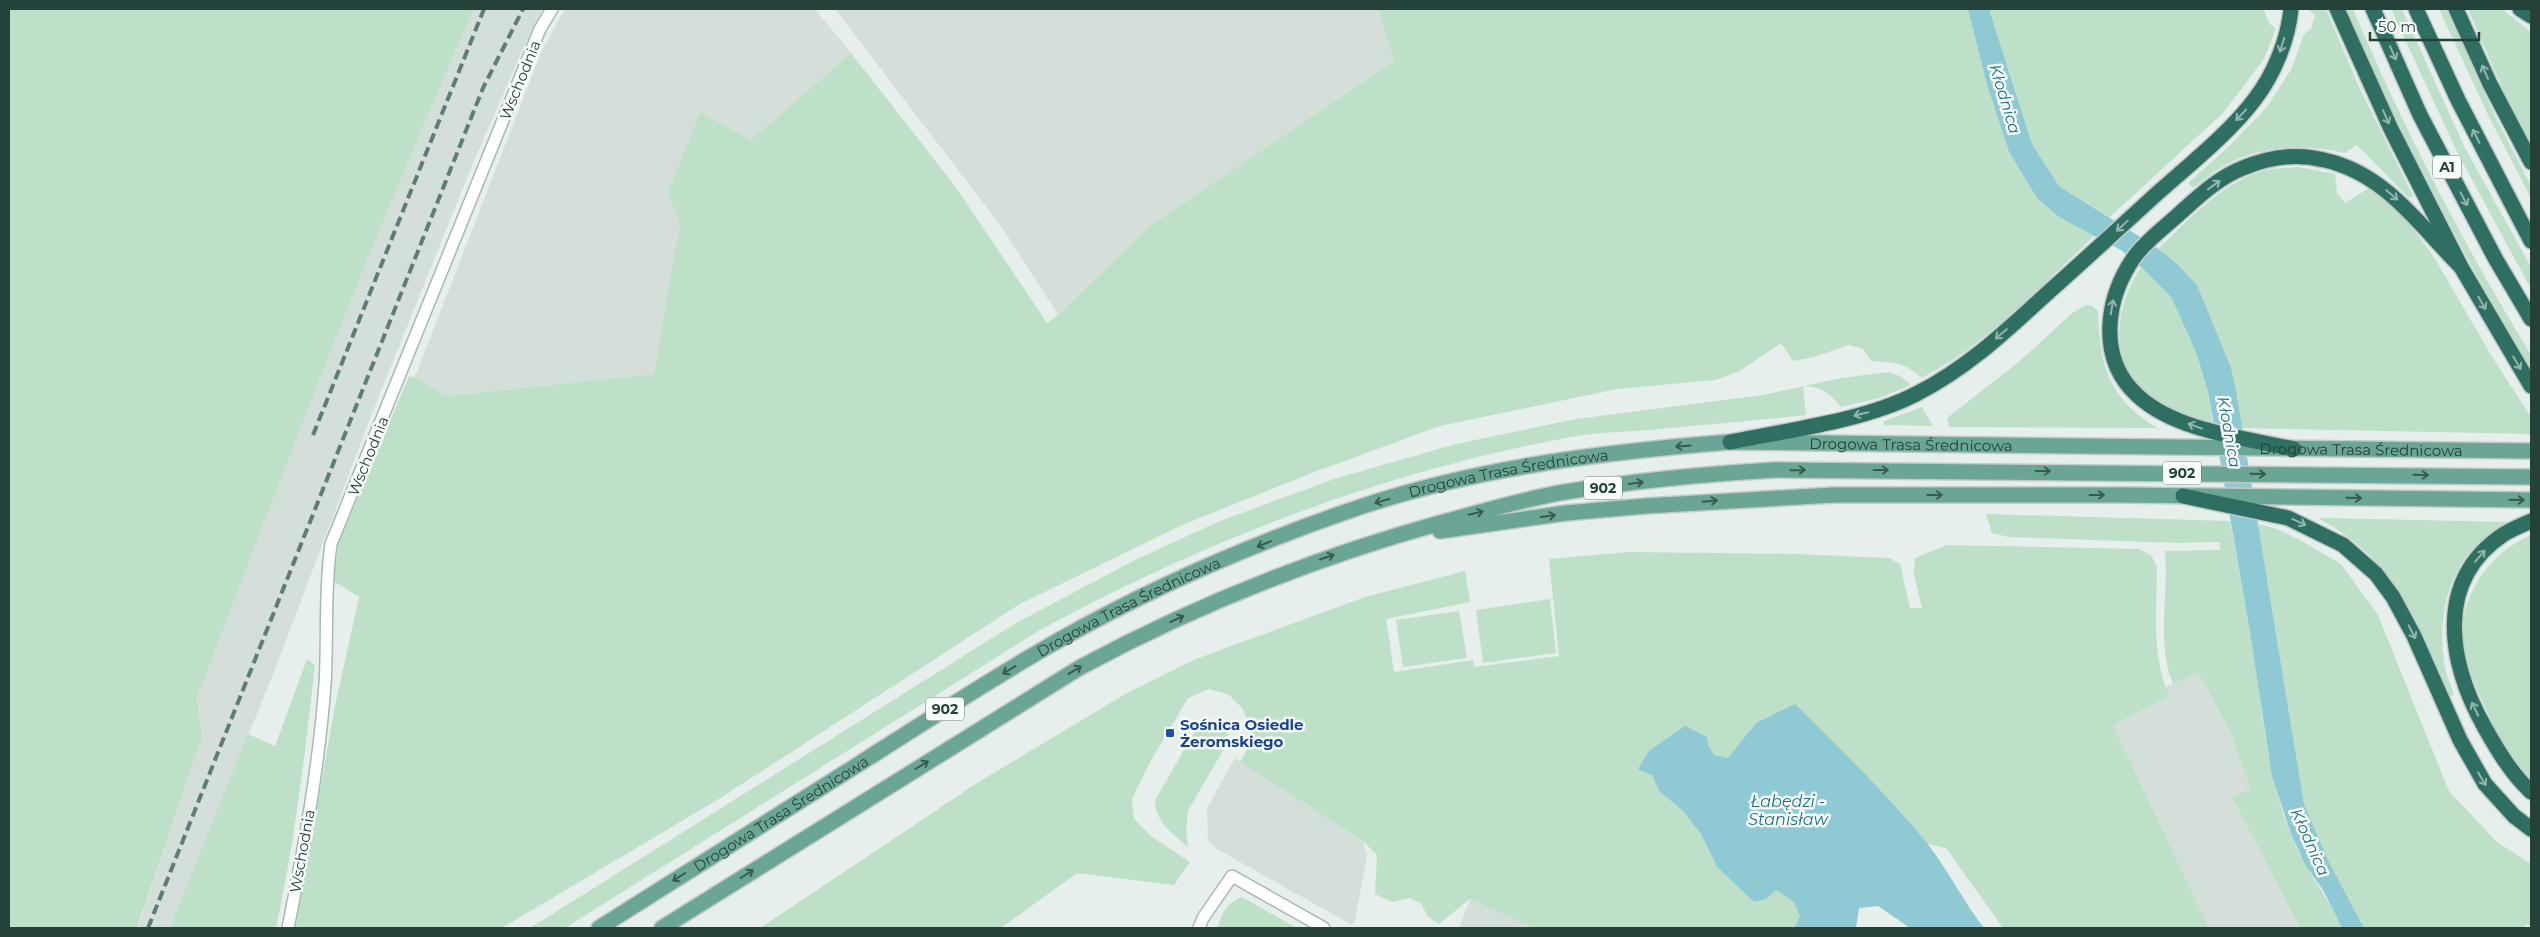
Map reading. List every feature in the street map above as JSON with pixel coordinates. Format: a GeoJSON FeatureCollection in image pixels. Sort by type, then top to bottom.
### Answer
{"type":"FeatureCollection","features":[{"type":"Feature","properties":{"kind":"highway"},"geometry":{"type":"LineString","coordinates":[[2337,9],[2391,129],[2461,267],[2531,386]]}},
{"type":"Feature","properties":{"kind":"highway","name":"A1"},"geometry":{"type":"LineString","coordinates":[[2373,9],[2420,114],[2495,258],[2531,319]]}},
{"type":"Feature","properties":{"kind":"highway"},"geometry":{"type":"LineString","coordinates":[[2416,9],[2462,109],[2531,241]]}},
{"type":"Feature","properties":{"kind":"highway"},"geometry":{"type":"LineString","coordinates":[[2456,9],[2490,84],[2531,162]]}},
{"type":"Feature","properties":{"kind":"highway"},"geometry":{"type":"LineString","coordinates":[[2520,9],[2531,16]]}},
{"type":"Feature","properties":{"kind":"highway"},"geometry":{"type":"LineString","coordinates":[[1730,442],[1872,411],[1915,395],[1960,368],[2004,332],[2230,126],[2254,100],[2270,76],[2282,47],[2291,10]]}},
{"type":"Feature","properties":{"kind":"highway"},"geometry":{"type":"LineString","coordinates":[[2294,449],[2200,428],[2165,414],[2139,397],[2126,383],[2114,358],[2109,331],[2112,303],[2120,280],[2137,254],[2199,196],[2228,175],[2257,162],[2290,157],[2325,160],[2352,168],[2376,181],[2399,200],[2461,267]]}},
{"type":"Feature","properties":{"kind":"highway"},"geometry":{"type":"LineString","coordinates":[[2183,496],[2288,518],[2343,546],[2376,574],[2394,597],[2414,636],[2460,740],[2485,784],[2514,816],[2531,828]]}},
{"type":"Feature","properties":{"kind":"highway"},"geometry":{"type":"LineString","coordinates":[[2531,521],[2504,534],[2485,550],[2473,564],[2462,583],[2454,610],[2454,633],[2458,664],[2473,706],[2515,777],[2531,792]]}},
{"type":"Feature","properties":{"kind":"main road","name":"Drogowa Trasa Średnicowa"},"geometry":{"type":"LineString","coordinates":[[599,928],[998,676],[1072,633],[1192,574],[1362,507],[1456,481],[1540,463],[1635,449],[1730,442],[2531,451]]}},
{"type":"Feature","properties":{"kind":"main road","name":"Drogowa Trasa Średnicowa"},"geometry":{"type":"LineString","coordinates":[[662,928],[1079,668],[1132,639],[1208,604],[1324,558],[1379,540],[1470,515],[1564,493],[1724,473],[1832,470],[2531,477]]}},
{"type":"Feature","properties":{"kind":"main road"},"geometry":{"type":"LineString","coordinates":[[1379,540],[1566,514],[1732,499],[1833,495],[2183,496],[2531,500]]}},
{"type":"Feature","properties":{"kind":"street","name":"Wschodnia"},"geometry":{"type":"LineString","coordinates":[[288,928],[301,865],[320,733],[326,660],[325,606],[332,544],[540,29],[552,9]]}},
{"type":"Feature","properties":{"kind":"street"},"geometry":{"type":"LineString","coordinates":[[1199,928],[1203,918],[1232,876],[1324,928]]}},
{"type":"Feature","properties":{"kind":"shaded area"},"geometry":{"type":"Polygon","coordinates":[[[474,9],[543,9],[526,42],[474,161],[373,411],[274,672],[170,928],[138,928],[202,738],[197,698],[292,447],[416,138],[474,9]]]}},
{"type":"Feature","properties":{"kind":"shaded area"},"geometry":{"type":"Polygon","coordinates":[[[565,9],[815,9],[851,53],[751,141],[700,112],[668,192],[681,224],[654,374],[446,396],[415,377],[542,50],[565,9]]]}},
{"type":"Feature","properties":{"kind":"shaded area"},"geometry":{"type":"Polygon","coordinates":[[[835,9],[1378,9],[1394,61],[1151,225],[1058,315],[1003,229],[835,9]]]}},
{"type":"Feature","properties":{"kind":"shaded area"},"geometry":{"type":"Polygon","coordinates":[[[2198,672],[2231,733],[2250,789],[2232,797],[2300,928],[2209,928],[2113,725],[2168,696],[2165,687],[2198,672]]]}},
{"type":"Feature","properties":{"kind":"shaded area"},"geometry":{"type":"Polygon","coordinates":[[[1235,758],[1363,841],[1367,856],[1355,920],[1352,925],[1215,848],[1208,840],[1207,808],[1235,758]]]}},
{"type":"Feature","properties":{"kind":"shaded area"},"geometry":{"type":"Polygon","coordinates":[[[1470,899],[1533,928],[1459,928],[1470,899]]]}},
{"type":"Feature","properties":{"kind":"green space"},"geometry":{"type":"Polygon","coordinates":[[[9,9],[474,9],[365,265],[197,698],[202,738],[137,928],[9,928],[9,9]]]}},
{"type":"Feature","properties":{"kind":"green space"},"geometry":{"type":"Polygon","coordinates":[[[1378,9],[1968,9],[1987,85],[2009,152],[2038,198],[2059,217],[2095,235],[1992,331],[1970,348],[1922,378],[1905,366],[1871,361],[1863,349],[1849,345],[1814,357],[1793,361],[1781,343],[1740,371],[1715,380],[1617,389],[1440,426],[1312,473],[1180,526],[1020,604],[722,797],[502,928],[295,928],[335,706],[359,597],[333,581],[339,542],[409,376],[415,377],[446,396],[654,374],[680,224],[668,192],[700,112],[751,140],[851,53],[955,186],[1047,323],[1058,315],[1151,225],[1394,61],[1378,9]]]}},
{"type":"Feature","properties":{"kind":"green space"},"geometry":{"type":"Polygon","coordinates":[[[1989,9],[2263,9],[2270,24],[2276,29],[2264,59],[2223,113],[2110,217],[2059,186],[2032,144],[1989,9]]]}},
{"type":"Feature","properties":{"kind":"green space"},"geometry":{"type":"Polygon","coordinates":[[[2307,9],[2326,9],[2359,87],[2413,196],[2409,198],[2357,145],[2345,153],[2315,148],[2284,148],[2254,153],[2225,165],[2193,188],[2188,183],[2229,146],[2266,108],[2291,70],[2304,34],[2311,29],[2315,15],[2307,9]]]}},
{"type":"Feature","properties":{"kind":"green space"},"geometry":{"type":"Polygon","coordinates":[[[2346,9],[2353,9],[2414,142],[2458,228],[2531,355],[2531,369],[2480,281],[2432,192],[2346,9]]]}},
{"type":"Feature","properties":{"kind":"green space"},"geometry":{"type":"Polygon","coordinates":[[[2391,9],[2402,9],[2465,148],[2531,267],[2531,289],[2457,152],[2391,9]]]}},
{"type":"Feature","properties":{"kind":"green space"},"geometry":{"type":"Polygon","coordinates":[[[2439,9],[2447,9],[2493,112],[2531,186],[2531,198],[2488,115],[2439,9]]]}},
{"type":"Feature","properties":{"kind":"green space"},"geometry":{"type":"Polygon","coordinates":[[[2468,9],[2502,9],[2531,32],[2531,143],[2508,101],[2468,9]]]}},
{"type":"Feature","properties":{"kind":"green space"},"geometry":{"type":"Polygon","coordinates":[[[2298,167],[2335,174],[2337,193],[2345,203],[2371,187],[2409,223],[2434,257],[2491,355],[2531,417],[2531,434],[2242,428],[2237,396],[2158,249],[2206,204],[2233,184],[2263,171],[2298,167]]]}},
{"type":"Feature","properties":{"kind":"green space"},"geometry":{"type":"Polygon","coordinates":[[[2141,267],[2171,297],[2196,352],[2208,391],[2213,425],[2167,409],[2153,401],[2138,387],[2128,372],[2122,355],[2121,319],[2125,301],[2141,267]]]}},
{"type":"Feature","properties":{"kind":"green space"},"geometry":{"type":"Polygon","coordinates":[[[2086,305],[2092,306],[2098,311],[2101,349],[2110,379],[2117,392],[2127,405],[2157,428],[1949,427],[1947,418],[2020,361],[2072,313],[2086,305]]]}},
{"type":"Feature","properties":{"kind":"green space"},"geometry":{"type":"Polygon","coordinates":[[[1889,372],[1902,377],[1911,385],[1879,398],[1841,407],[1825,391],[1815,387],[1803,387],[1806,415],[1577,436],[1507,450],[1368,488],[1234,538],[1168,566],[1040,630],[565,928],[530,928],[1016,623],[1135,560],[1220,521],[1337,478],[1456,444],[1576,419],[1763,395],[1841,378],[1889,372]]]}},
{"type":"Feature","properties":{"kind":"green space"},"geometry":{"type":"Polygon","coordinates":[[[1922,407],[1933,426],[1884,425],[1884,421],[1922,407]]]}},
{"type":"Feature","properties":{"kind":"green space"},"geometry":{"type":"Polygon","coordinates":[[[1986,514],[2230,521],[2265,734],[2278,795],[2291,835],[2342,928],[2300,928],[2232,797],[2250,789],[2231,733],[2198,672],[2173,684],[2165,652],[2164,636],[2165,551],[2220,550],[2220,542],[2177,543],[2008,537],[1992,533],[1986,514]]]}},
{"type":"Feature","properties":{"kind":"green space"},"geometry":{"type":"Polygon","coordinates":[[[2319,519],[2511,522],[2484,538],[2469,553],[2460,566],[2448,596],[2444,612],[2442,646],[2444,662],[2454,695],[2449,696],[2413,618],[2386,573],[2368,554],[2346,536],[2319,519]]]}},
{"type":"Feature","properties":{"kind":"green space"},"geometry":{"type":"Polygon","coordinates":[[[2258,524],[2277,529],[2298,539],[2341,564],[2378,615],[2449,791],[2497,842],[2531,864],[2531,928],[2528,924],[2522,928],[2364,928],[2328,860],[2304,804],[2258,524]]]}},
{"type":"Feature","properties":{"kind":"green space"},"geometry":{"type":"Polygon","coordinates":[[[2531,535],[2531,784],[2504,750],[2471,674],[2463,640],[2463,621],[2475,585],[2486,570],[2514,544],[2531,535]]]}},
{"type":"Feature","properties":{"kind":"green space"},"geometry":{"type":"Polygon","coordinates":[[[1947,545],[2139,549],[2151,555],[2157,567],[2157,648],[2163,680],[2169,696],[2113,725],[2209,928],[2003,928],[1946,848],[1927,844],[1862,772],[1795,705],[1756,724],[1728,758],[1714,756],[1708,745],[1652,775],[1659,791],[1683,811],[1701,834],[1717,867],[1754,902],[1766,899],[1776,889],[1794,902],[1800,917],[1794,928],[1533,928],[1470,899],[1439,924],[1428,917],[1421,903],[1410,898],[1392,902],[1375,894],[1377,855],[1363,841],[1240,762],[1255,736],[1242,708],[1229,695],[1209,689],[1188,698],[1150,762],[1132,799],[1134,819],[1151,836],[1190,862],[1174,885],[1077,873],[1001,928],[760,928],[977,783],[1127,693],[1196,659],[1365,597],[1465,571],[1470,602],[1386,619],[1394,672],[1473,660],[1474,667],[1559,656],[1549,559],[1629,552],[1795,554],[1889,558],[1900,564],[1910,608],[1922,608],[1914,574],[1915,558],[1947,545]]]}},
{"type":"Feature","properties":{"kind":"green space"},"geometry":{"type":"Polygon","coordinates":[[[1550,599],[1556,653],[1483,663],[1476,610],[1550,599]]]}},
{"type":"Feature","properties":{"kind":"green space"},"geometry":{"type":"Polygon","coordinates":[[[1459,611],[1467,658],[1403,667],[1396,620],[1459,611]]]}},
{"type":"Feature","properties":{"kind":"green space"},"geometry":{"type":"Polygon","coordinates":[[[307,659],[315,665],[294,830],[276,928],[170,928],[248,734],[275,746],[307,659]]]}},
{"type":"Feature","properties":{"kind":"green space"},"geometry":{"type":"Polygon","coordinates":[[[1204,719],[1214,720],[1222,724],[1229,740],[1188,811],[1186,831],[1188,847],[1161,821],[1155,800],[1199,724],[1204,719]]]}},
{"type":"Feature","properties":{"kind":"green space"},"geometry":{"type":"Polygon","coordinates":[[[1242,897],[1297,928],[1218,927],[1226,909],[1232,902],[1242,897]]]}},
{"type":"Feature","properties":{"kind":"water","name":"Kłodnica"},"geometry":{"type":"Polygon","coordinates":[[[1968,9],[1989,9],[2032,144],[2059,186],[2150,243],[2174,261],[2197,285],[2231,368],[2237,396],[2304,804],[2328,860],[2364,928],[2342,928],[2323,890],[2306,866],[2291,834],[2272,776],[2249,626],[2208,391],[2196,352],[2171,297],[2141,267],[2121,250],[2059,217],[2037,198],[2009,152],[1987,85],[1968,9]]]}},
{"type":"Feature","properties":{"kind":"water","name":"Łabędzi - Stanisław"},"geometry":{"type":"Polygon","coordinates":[[[1795,704],[1863,772],[1912,825],[1935,853],[1984,928],[1910,928],[1878,906],[1859,908],[1856,928],[1794,928],[1800,917],[1794,902],[1776,890],[1766,899],[1754,902],[1717,867],[1701,834],[1683,811],[1659,791],[1652,775],[1638,769],[1649,751],[1685,726],[1707,737],[1708,745],[1714,755],[1728,758],[1756,723],[1795,704]]]}},
{"type":"Feature","properties":{"kind":"railway"},"geometry":{"type":"LineString","coordinates":[[313,435],[484,9]]}},
{"type":"Feature","properties":{"kind":"railway"},"geometry":{"type":"LineString","coordinates":[[148,928],[483,88],[523,9]]}},
{"type":"Feature","properties":{"kind":"place","name":"Sośnica Osiedle Żeromskiego"},"geometry":{"type":"Point","coordinates":[1170,733]}}]}
